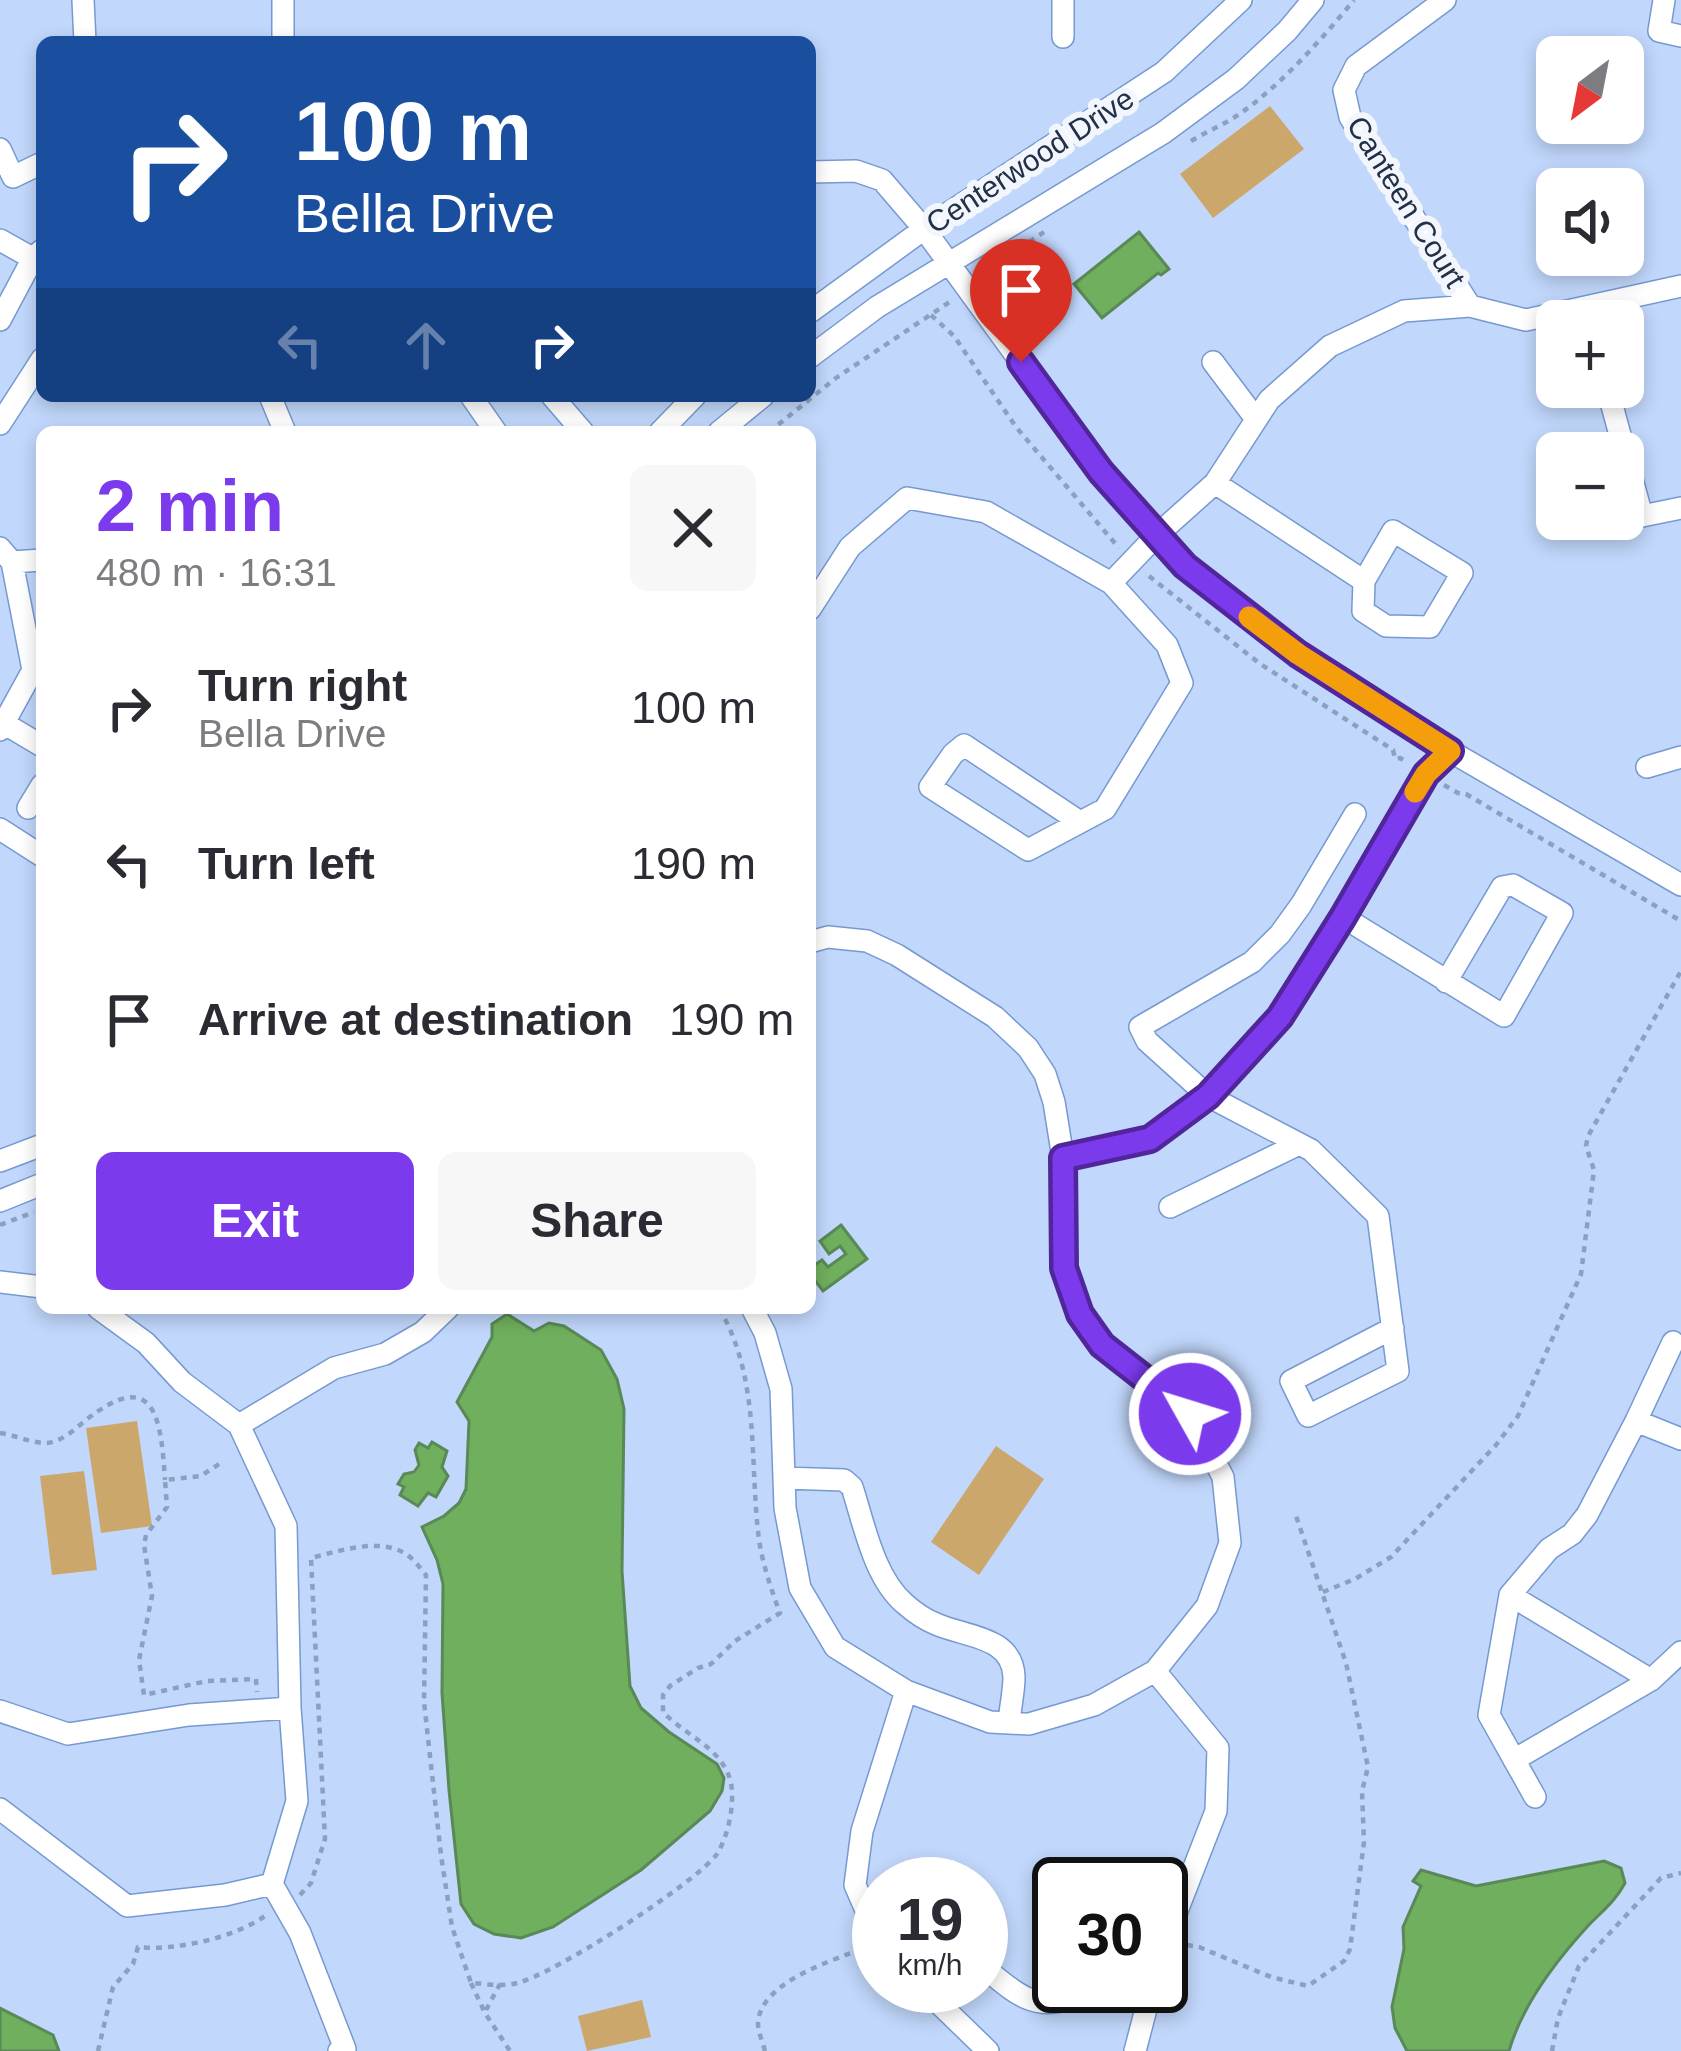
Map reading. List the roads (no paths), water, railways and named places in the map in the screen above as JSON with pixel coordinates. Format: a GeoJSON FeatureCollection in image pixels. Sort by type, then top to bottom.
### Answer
{"type":"FeatureCollection","features":[{"type":"Feature","properties":{"kind":"street"},"geometry":{"type":"LineString","coordinates":[[83,0],[85,36]]}},
{"type":"Feature","properties":{"kind":"street"},"geometry":{"type":"LineString","coordinates":[[283,0],[283,36]]}},
{"type":"Feature","properties":{"kind":"street"},"geometry":{"type":"LineString","coordinates":[[1064,0],[1064,37]]}},
{"type":"Feature","properties":{"kind":"street","name":"Centerwood Drive"},"geometry":{"type":"LineString","coordinates":[[816,308],[924,230],[1164,72],[1241,0]]}},
{"type":"Feature","properties":{"kind":"street","name":"Centerwood Drive"},"geometry":{"type":"LineString","coordinates":[[816,353],[877,307],[1163,133],[1236,80],[1313,0]]}},
{"type":"Feature","properties":{"kind":"street","name":"Canteen Court"},"geometry":{"type":"LineString","coordinates":[[1445,0],[1356,66],[1344,90],[1350,116],[1470,306]]}},
{"type":"Feature","properties":{"kind":"street"},"geometry":{"type":"LineString","coordinates":[[1664,0],[1659,31],[1681,36]]}},
{"type":"Feature","properties":{"kind":"street"},"geometry":{"type":"LineString","coordinates":[[0,149],[13,177],[36,167]]}},
{"type":"Feature","properties":{"kind":"street"},"geometry":{"type":"LineString","coordinates":[[816,172],[856,171],[881,180],[924,230],[1101,472],[1185,566],[1269,633],[1450,751],[1681,885]]}},
{"type":"Feature","properties":{"kind":"street"},"geometry":{"type":"LineString","coordinates":[[0,240],[36,256]]}},
{"type":"Feature","properties":{"kind":"street"},"geometry":{"type":"LineString","coordinates":[[0,320],[36,262]]}},
{"type":"Feature","properties":{"kind":"street"},"geometry":{"type":"LineString","coordinates":[[1636,300],[1681,286]]}},
{"type":"Feature","properties":{"kind":"street"},"geometry":{"type":"LineString","coordinates":[[1111,583],[1215,483],[1269,400],[1330,346],[1404,311],[1470,306],[1536,319]]}},
{"type":"Feature","properties":{"kind":"street"},"geometry":{"type":"LineString","coordinates":[[1213,362],[1256,419]]}},
{"type":"Feature","properties":{"kind":"street"},"geometry":{"type":"LineString","coordinates":[[0,424],[36,368]]}},
{"type":"Feature","properties":{"kind":"street"},"geometry":{"type":"LineString","coordinates":[[557,402],[578,426]]}},
{"type":"Feature","properties":{"kind":"street"},"geometry":{"type":"LineString","coordinates":[[666,426],[689,402]]}},
{"type":"Feature","properties":{"kind":"street"},"geometry":{"type":"LineString","coordinates":[[726,426],[756,402]]}},
{"type":"Feature","properties":{"kind":"street"},"geometry":{"type":"LineString","coordinates":[[1613,408],[1642,516],[1681,508]]}},
{"type":"Feature","properties":{"kind":"street"},"geometry":{"type":"LineString","coordinates":[[1215,483],[1364,580]]}},
{"type":"Feature","properties":{"kind":"street"},"geometry":{"type":"LineString","coordinates":[[816,600],[850,547],[907,498],[986,512],[1111,583],[1167,645],[1182,683],[1105,809],[1028,850],[930,787],[952,754],[964,745],[1080,822]]}},
{"type":"Feature","properties":{"kind":"street"},"geometry":{"type":"LineString","coordinates":[[1393,531],[1462,573],[1430,627],[1386,626],[1363,611],[1364,580],[1393,531]]}},
{"type":"Feature","properties":{"kind":"street"},"geometry":{"type":"LineString","coordinates":[[36,559],[6,555],[33,670],[1,725],[36,743]]}},
{"type":"Feature","properties":{"kind":"street"},"geometry":{"type":"LineString","coordinates":[[1063,1158],[1150,1139],[1208,1096],[1280,1017],[1426,774],[1450,751]]}},
{"type":"Feature","properties":{"kind":"street"},"geometry":{"type":"LineString","coordinates":[[1647,767],[1681,758]]}},
{"type":"Feature","properties":{"kind":"street"},"geometry":{"type":"LineString","coordinates":[[28,808],[36,795]]}},
{"type":"Feature","properties":{"kind":"street"},"geometry":{"type":"LineString","coordinates":[[1355,814],[1301,905],[1252,962],[1140,1027],[1147,1041],[1208,1096],[1311,1150],[1378,1216],[1393,1328],[1398,1371],[1308,1416],[1292,1382],[1393,1328]]}},
{"type":"Feature","properties":{"kind":"street"},"geometry":{"type":"LineString","coordinates":[[0,829],[36,852]]}},
{"type":"Feature","properties":{"kind":"street"},"geometry":{"type":"LineString","coordinates":[[1301,905],[1504,1016],[1562,913],[1513,885],[1502,886],[1446,982]]}},
{"type":"Feature","properties":{"kind":"street"},"geometry":{"type":"LineString","coordinates":[[755,1314],[781,1389],[785,1508],[800,1588],[835,1647],[906,1691],[990,1722],[1029,1724],[1094,1705],[1155,1671],[1207,1606],[1230,1543],[1223,1477],[1190,1414],[1102,1345],[1080,1314],[1064,1268],[1063,1158],[1045,1074],[1028,1048],[995,1017],[897,955],[867,941],[816,940]]}},
{"type":"Feature","properties":{"kind":"street"},"geometry":{"type":"LineString","coordinates":[[1170,1207],[1300,1144]]}},
{"type":"Feature","properties":{"kind":"street"},"geometry":{"type":"LineString","coordinates":[[0,1161],[36,1147]]}},
{"type":"Feature","properties":{"kind":"street"},"geometry":{"type":"LineString","coordinates":[[0,1201],[36,1186]]}},
{"type":"Feature","properties":{"kind":"street"},"geometry":{"type":"LineString","coordinates":[[0,1282],[36,1286]]}},
{"type":"Feature","properties":{"kind":"street"},"geometry":{"type":"LineString","coordinates":[[106,1314],[238,1425],[286,1526],[297,1801],[278,1894],[300,1933],[345,2049],[339,2051]]}},
{"type":"Feature","properties":{"kind":"street"},"geometry":{"type":"LineString","coordinates":[[238,1425],[334,1368],[385,1354],[423,1332],[442,1314]]}},
{"type":"Feature","properties":{"kind":"street"},"geometry":{"type":"LineString","coordinates":[[1535,1797],[1490,1714],[1510,1595],[1549,1549],[1572,1534],[1587,1515],[1673,1342]]}},
{"type":"Feature","properties":{"kind":"street"},"geometry":{"type":"LineString","coordinates":[[1636,1421],[1681,1439]]}},
{"type":"Feature","properties":{"kind":"street"},"geometry":{"type":"LineString","coordinates":[[784,1478],[844,1480],[852,1487],[883,1574],[902,1602],[934,1624],[998,1645],[1009,1655],[1014,1674],[1009,1723]]}},
{"type":"Feature","properties":{"kind":"street"},"geometry":{"type":"LineString","coordinates":[[1510,1595],[1651,1680]]}},
{"type":"Feature","properties":{"kind":"street"},"geometry":{"type":"LineString","coordinates":[[1514,1760],[1651,1680],[1681,1652]]}},
{"type":"Feature","properties":{"kind":"street"},"geometry":{"type":"LineString","coordinates":[[1155,1671],[1218,1748],[1216,1811],[1188,1880]]}},
{"type":"Feature","properties":{"kind":"street"},"geometry":{"type":"LineString","coordinates":[[859,1857],[862,1831],[906,1691]]}},
{"type":"Feature","properties":{"kind":"street"},"geometry":{"type":"LineString","coordinates":[[0,1711],[68,1734],[189,1715],[290,1708]]}},
{"type":"Feature","properties":{"kind":"street"},"geometry":{"type":"LineString","coordinates":[[0,1809],[127,1906],[278,1894]]}},
{"type":"Feature","properties":{"kind":"street"},"geometry":{"type":"LineString","coordinates":[[949,2013],[988,2051]]}},
{"type":"Feature","properties":{"kind":"street"},"geometry":{"type":"LineString","coordinates":[[1135,2051],[1145,2013]]}}]}
